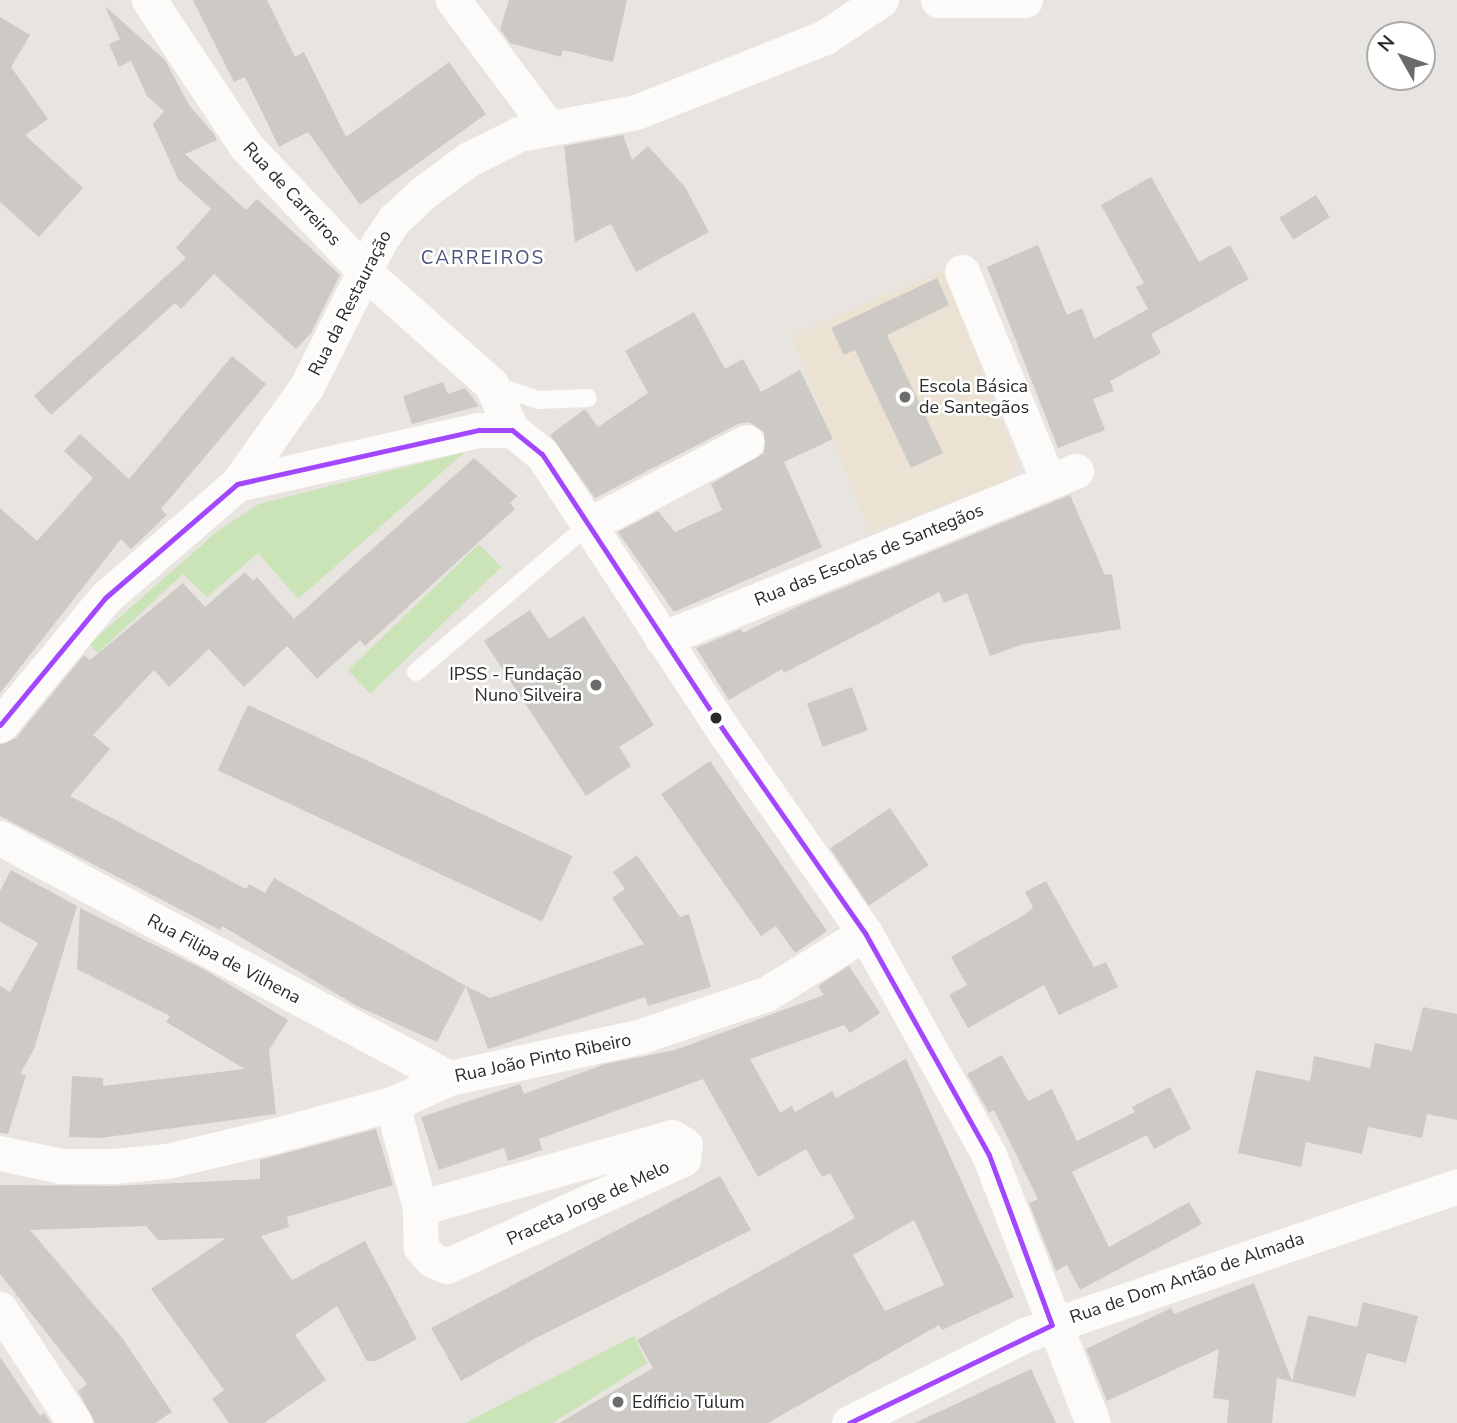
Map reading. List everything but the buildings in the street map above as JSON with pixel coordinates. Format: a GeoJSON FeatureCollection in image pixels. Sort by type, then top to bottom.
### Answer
{"type":"FeatureCollection","features":[{"type":"Feature","properties":{"kind":"street","name":"Rua de Carreiros"},"geometry":{"type":"LineString","coordinates":[[149,0],[246,146],[367,274],[491,384],[512,430]]}},
{"type":"Feature","properties":{"kind":"street","name":"Rua da Restauração"},"geometry":{"type":"LineString","coordinates":[[0,725],[105,598],[237,484],[307,386],[394,220],[424,192],[469,159],[519,134],[636,112],[825,37],[881,0]]}},
{"type":"Feature","properties":{"kind":"street"},"geometry":{"type":"LineString","coordinates":[[939,0],[1025,0]]}},
{"type":"Feature","properties":{"kind":"street"},"geometry":{"type":"LineString","coordinates":[[456,2],[548,127]]}},
{"type":"Feature","properties":{"kind":"street","name":"Rua das Escolas de Santegãos"},"geometry":{"type":"LineString","coordinates":[[662,639],[1062,476],[962,272]]}},
{"type":"Feature","properties":{"kind":"street"},"geometry":{"type":"LineString","coordinates":[[237,484],[479,430],[512,430],[542,454],[662,639],[866,933],[989,1155],[1052,1325],[1093,1423]]}},
{"type":"Feature","properties":{"kind":"street"},"geometry":{"type":"LineString","coordinates":[[588,525],[747,442]]}},
{"type":"Feature","properties":{"kind":"street","name":"Rua Filipa de Vilhena"},"geometry":{"type":"LineString","coordinates":[[0,838],[449,1078]]}},
{"type":"Feature","properties":{"kind":"street","name":"Rua João Pinto Ribeiro"},"geometry":{"type":"LineString","coordinates":[[0,1153],[61,1166],[167,1161],[392,1104],[449,1078],[641,1037],[766,994],[866,933]]}},
{"type":"Feature","properties":{"kind":"street","name":"Praceta Jorge de Melo"},"geometry":{"type":"LineString","coordinates":[[392,1104],[420,1208],[421,1247],[432,1259],[447,1266],[683,1159],[685,1145],[672,1138],[420,1208]]}},
{"type":"Feature","properties":{"kind":"street","name":"Rua de Dom Antão de Almada"},"geometry":{"type":"LineString","coordinates":[[849,1423],[1052,1325],[1457,1186]]}},
{"type":"Feature","properties":{"kind":"street"},"geometry":{"type":"LineString","coordinates":[[0,1309],[75,1423]]}},
{"type":"Feature","properties":{"kind":"lane"},"geometry":{"type":"LineString","coordinates":[[491,384],[537,400],[588,398]]}},
{"type":"Feature","properties":{"kind":"lane"},"geometry":{"type":"LineString","coordinates":[[416,672],[588,525]]}},
{"type":"Feature","properties":{"kind":"shaded area","name":"Escola Básica de Santegãos"},"geometry":{"type":"Polygon","coordinates":[[[945,270],[1018,465],[1009,479],[1001,483],[870,533],[791,335],[945,270]]]}},
{"type":"Feature","properties":{"kind":"green space"},"geometry":{"type":"Polygon","coordinates":[[[465,452],[298,599],[258,553],[207,597],[183,574],[98,653],[89,644],[219,530],[259,504],[465,452]]]}},
{"type":"Feature","properties":{"kind":"green space"},"geometry":{"type":"Polygon","coordinates":[[[479,544],[501,567],[370,693],[348,670],[479,544]]]}},
{"type":"Feature","properties":{"kind":"green space"},"geometry":{"type":"Polygon","coordinates":[[[634,1336],[647,1363],[553,1423],[465,1423],[634,1336]]]}},
{"type":"Feature","properties":{"kind":"transit line"},"geometry":{"type":"LineString","coordinates":[[0,725],[105,598],[237,484],[479,430],[512,430],[542,454],[724,731],[865,933],[989,1155],[1052,1325]]}},
{"type":"Feature","properties":{"kind":"transit line"},"geometry":{"type":"LineString","coordinates":[[849,1423],[1052,1325]]}},
{"type":"Feature","properties":{"kind":"place","name":"Escola Básica de Santegãos"},"geometry":{"type":"Point","coordinates":[905,397]}},
{"type":"Feature","properties":{"kind":"place","name":"IPSS - Fundação Nuno Silveira"},"geometry":{"type":"Point","coordinates":[596,685]}},
{"type":"Feature","properties":{"kind":"place","name":"Edíficio Tulum"},"geometry":{"type":"Point","coordinates":[618,1402]}},
{"type":"Feature","properties":{"kind":"district","name":"CARREIROS"},"geometry":{"type":"Point","coordinates":[483,259]}}]}
